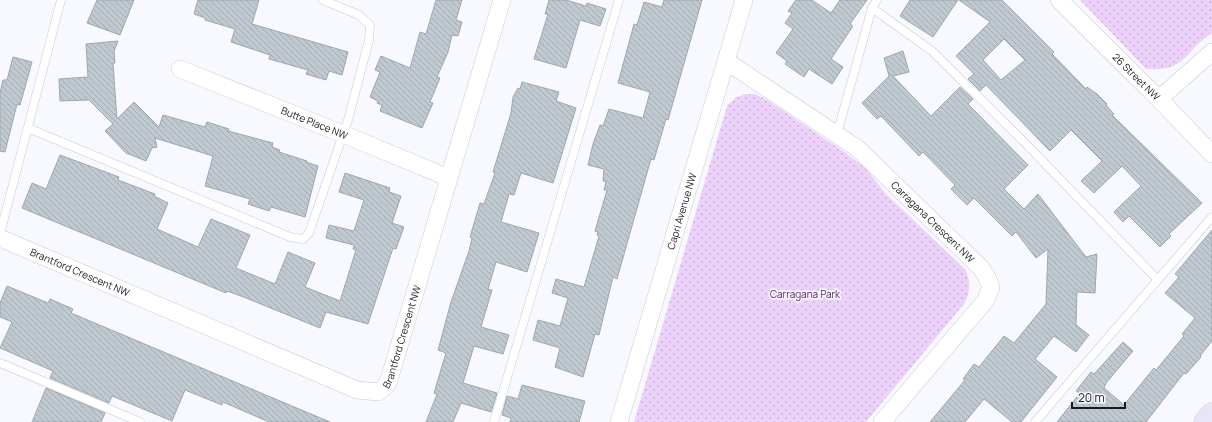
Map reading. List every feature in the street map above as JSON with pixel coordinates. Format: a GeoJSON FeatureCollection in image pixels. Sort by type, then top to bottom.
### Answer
{"type":"FeatureCollection","features":[{"type":"Feature","properties":{"kind":"street","name":"Brantford Crescent NW"},"geometry":{"type":"LineString","coordinates":[[0,238],[357,390],[378,392],[385,387],[389,380],[502,0]]}},
{"type":"Feature","properties":{"kind":"street","name":"Capri Avenue NW"},"geometry":{"type":"LineString","coordinates":[[619,422],[744,0]]}},
{"type":"Feature","properties":{"kind":"street","name":"26 Street NW"},"geometry":{"type":"LineString","coordinates":[[1059,0],[1159,98],[1212,154]]}},
{"type":"Feature","properties":{"kind":"street"},"geometry":{"type":"LineString","coordinates":[[1159,98],[1212,52]]}},
{"type":"Feature","properties":{"kind":"street","name":"Carragana Crescent NW"},"geometry":{"type":"LineString","coordinates":[[726,61],[857,148],[981,268],[991,287],[986,300],[882,422]]}},
{"type":"Feature","properties":{"kind":"street","name":"Butte Place NW"},"geometry":{"type":"LineString","coordinates":[[180,69],[449,178]]}},
{"type":"Feature","properties":{"kind":"street"},"geometry":{"type":"LineString","coordinates":[[1205,422],[1212,414]]}},
{"type":"Feature","properties":{"kind":"lane"},"geometry":{"type":"LineString","coordinates":[[0,234],[61,0]]}},
{"type":"Feature","properties":{"kind":"lane"},"geometry":{"type":"LineString","coordinates":[[28,128],[290,237],[303,239],[309,233],[343,134],[369,40],[370,25],[359,15],[323,0]]}},
{"type":"Feature","properties":{"kind":"lane"},"geometry":{"type":"LineString","coordinates":[[494,422],[619,0]]}},
{"type":"Feature","properties":{"kind":"lane"},"geometry":{"type":"LineString","coordinates":[[837,134],[872,8],[877,0]]}},
{"type":"Feature","properties":{"kind":"lane"},"geometry":{"type":"LineString","coordinates":[[872,8],[932,51],[1024,142],[1158,280]]}},
{"type":"Feature","properties":{"kind":"lane"},"geometry":{"type":"LineString","coordinates":[[1035,422],[1212,217]]}},
{"type":"Feature","properties":{"kind":"lane"},"geometry":{"type":"LineString","coordinates":[[0,363],[140,422]]}},
{"type":"Feature","properties":{"kind":"green space"},"geometry":{"type":"Polygon","coordinates":[[[1080,0],[1212,0],[1212,33],[1178,64],[1159,69],[1146,69],[1080,0]]]}},
{"type":"Feature","properties":{"kind":"green space","name":"Carragana Park"},"geometry":{"type":"Polygon","coordinates":[[[745,94],[755,94],[767,100],[846,153],[866,169],[886,194],[965,269],[967,274],[969,291],[964,304],[866,422],[634,422],[727,106],[735,98],[745,94]]]}},
{"type":"Feature","properties":{"kind":"building"},"geometry":{"type":"Polygon","coordinates":[[[97,0],[134,0],[120,35],[87,23],[97,0]]]}},
{"type":"Feature","properties":{"kind":"building"},"geometry":{"type":"Polygon","coordinates":[[[198,0],[259,0],[252,24],[348,52],[342,75],[329,71],[326,80],[306,74],[308,70],[269,59],[270,55],[231,42],[235,29],[205,20],[205,18],[194,14],[198,0]]]}},
{"type":"Feature","properties":{"kind":"building"},"geometry":{"type":"Polygon","coordinates":[[[436,0],[462,0],[456,20],[462,22],[458,36],[452,35],[448,52],[437,77],[440,78],[430,102],[433,103],[422,128],[380,111],[382,105],[370,97],[380,72],[375,70],[381,56],[410,68],[420,32],[426,34],[436,0]]]}},
{"type":"Feature","properties":{"kind":"building"},"geometry":{"type":"Polygon","coordinates":[[[549,0],[566,0],[586,6],[587,3],[606,9],[600,26],[580,20],[566,68],[534,59],[548,14],[545,14],[549,0]]]}},
{"type":"Feature","properties":{"kind":"building"},"geometry":{"type":"Polygon","coordinates":[[[664,0],[702,0],[668,120],[666,119],[654,160],[651,159],[617,279],[613,277],[599,335],[595,334],[583,377],[555,367],[560,348],[533,340],[538,320],[560,326],[568,298],[552,293],[556,279],[584,287],[599,236],[597,235],[598,232],[595,231],[607,190],[604,190],[606,182],[603,181],[604,169],[588,165],[593,144],[600,125],[603,126],[609,109],[643,118],[650,92],[618,83],[634,24],[637,25],[644,2],[662,7],[664,0]]]}},
{"type":"Feature","properties":{"kind":"building"},"geometry":{"type":"Polygon","coordinates":[[[796,0],[812,0],[831,13],[840,0],[867,0],[850,24],[853,26],[831,59],[843,67],[832,84],[809,69],[804,77],[785,64],[787,61],[776,53],[793,29],[785,23],[792,13],[788,11],[796,0]]]}},
{"type":"Feature","properties":{"kind":"building"},"geometry":{"type":"Polygon","coordinates":[[[910,0],[958,0],[933,37],[900,16],[910,0]]]}},
{"type":"Feature","properties":{"kind":"building"},"geometry":{"type":"Polygon","coordinates":[[[959,0],[1002,0],[1054,52],[1052,54],[1086,89],[1087,87],[1097,94],[1107,104],[1106,105],[1114,114],[1112,115],[1202,203],[1169,234],[1171,236],[1160,247],[1129,216],[1123,222],[1114,212],[1141,186],[1122,166],[1094,193],[1081,181],[1102,161],[1071,130],[1050,151],[986,85],[980,91],[968,79],[974,74],[956,56],[990,22],[959,0]],[[1004,39],[983,60],[1001,80],[1025,60],[1004,39]]]}},
{"type":"Feature","properties":{"kind":"building"},"geometry":{"type":"Polygon","coordinates":[[[118,41],[114,51],[115,63],[113,63],[117,119],[134,102],[159,127],[163,115],[205,127],[207,122],[229,129],[228,131],[273,143],[272,147],[280,150],[279,152],[318,166],[305,217],[271,207],[269,211],[248,204],[250,199],[205,186],[213,156],[155,138],[157,147],[152,148],[146,161],[126,153],[105,131],[113,124],[89,100],[60,101],[59,79],[88,77],[86,44],[118,41]]]}},
{"type":"Feature","properties":{"kind":"building"},"geometry":{"type":"Polygon","coordinates":[[[903,51],[909,72],[893,76],[931,116],[960,87],[973,99],[968,104],[1028,165],[1004,189],[1024,209],[1038,194],[1086,257],[1097,254],[1095,293],[1077,292],[1076,325],[1089,335],[1076,352],[1054,336],[1035,359],[1057,377],[1021,422],[1012,422],[984,399],[965,422],[930,422],[965,380],[963,379],[974,364],[979,367],[1004,336],[1014,343],[1046,304],[1048,249],[1036,258],[1016,232],[1012,236],[974,198],[967,205],[951,189],[955,185],[923,152],[919,156],[881,116],[877,119],[862,103],[889,76],[884,58],[903,51]]]}},
{"type":"Feature","properties":{"kind":"building"},"geometry":{"type":"Polygon","coordinates":[[[13,57],[32,62],[20,105],[17,104],[5,152],[0,151],[0,93],[3,80],[7,80],[13,57]]]}},
{"type":"Feature","properties":{"kind":"building"},"geometry":{"type":"Polygon","coordinates":[[[522,82],[559,92],[556,101],[576,108],[553,183],[521,173],[514,195],[509,194],[501,222],[539,233],[527,272],[496,262],[488,289],[492,290],[481,327],[509,335],[503,354],[474,346],[463,383],[497,393],[491,412],[461,403],[453,422],[426,422],[437,394],[434,393],[446,353],[438,350],[451,302],[469,251],[472,238],[470,237],[480,203],[484,204],[495,173],[493,172],[511,113],[513,97],[518,88],[520,89],[522,82]]]}},
{"type":"Feature","properties":{"kind":"building"},"geometry":{"type":"Polygon","coordinates":[[[60,155],[119,177],[118,180],[155,194],[154,196],[168,203],[157,229],[198,247],[211,219],[250,235],[236,268],[275,284],[288,252],[315,263],[305,287],[340,301],[356,250],[353,249],[354,245],[326,238],[329,225],[354,231],[364,200],[339,192],[345,173],[390,188],[389,192],[401,196],[392,223],[404,227],[396,249],[393,248],[368,324],[326,312],[320,328],[241,296],[227,291],[226,293],[22,208],[32,183],[46,189],[60,155]]]}},
{"type":"Feature","properties":{"kind":"building"},"geometry":{"type":"Polygon","coordinates":[[[1212,230],[1212,341],[1200,356],[1201,357],[1186,374],[1184,373],[1146,422],[1057,422],[1080,393],[1076,391],[1091,372],[1094,374],[1123,342],[1133,351],[1106,383],[1104,388],[1124,405],[1154,368],[1156,370],[1184,336],[1182,334],[1195,318],[1165,293],[1179,277],[1175,274],[1212,230]]]}},
{"type":"Feature","properties":{"kind":"building"},"geometry":{"type":"Polygon","coordinates":[[[7,286],[48,303],[50,299],[73,309],[71,313],[330,422],[269,422],[223,402],[222,405],[185,390],[172,421],[112,396],[109,403],[50,378],[53,371],[0,348],[12,322],[0,317],[0,303],[7,286]]]}},
{"type":"Feature","properties":{"kind":"building"},"geometry":{"type":"Polygon","coordinates":[[[522,385],[585,401],[579,422],[510,422],[511,418],[502,415],[507,396],[518,399],[522,385]]]}},
{"type":"Feature","properties":{"kind":"building"},"geometry":{"type":"Polygon","coordinates":[[[46,388],[105,413],[101,422],[32,422],[46,388]]]}}]}
